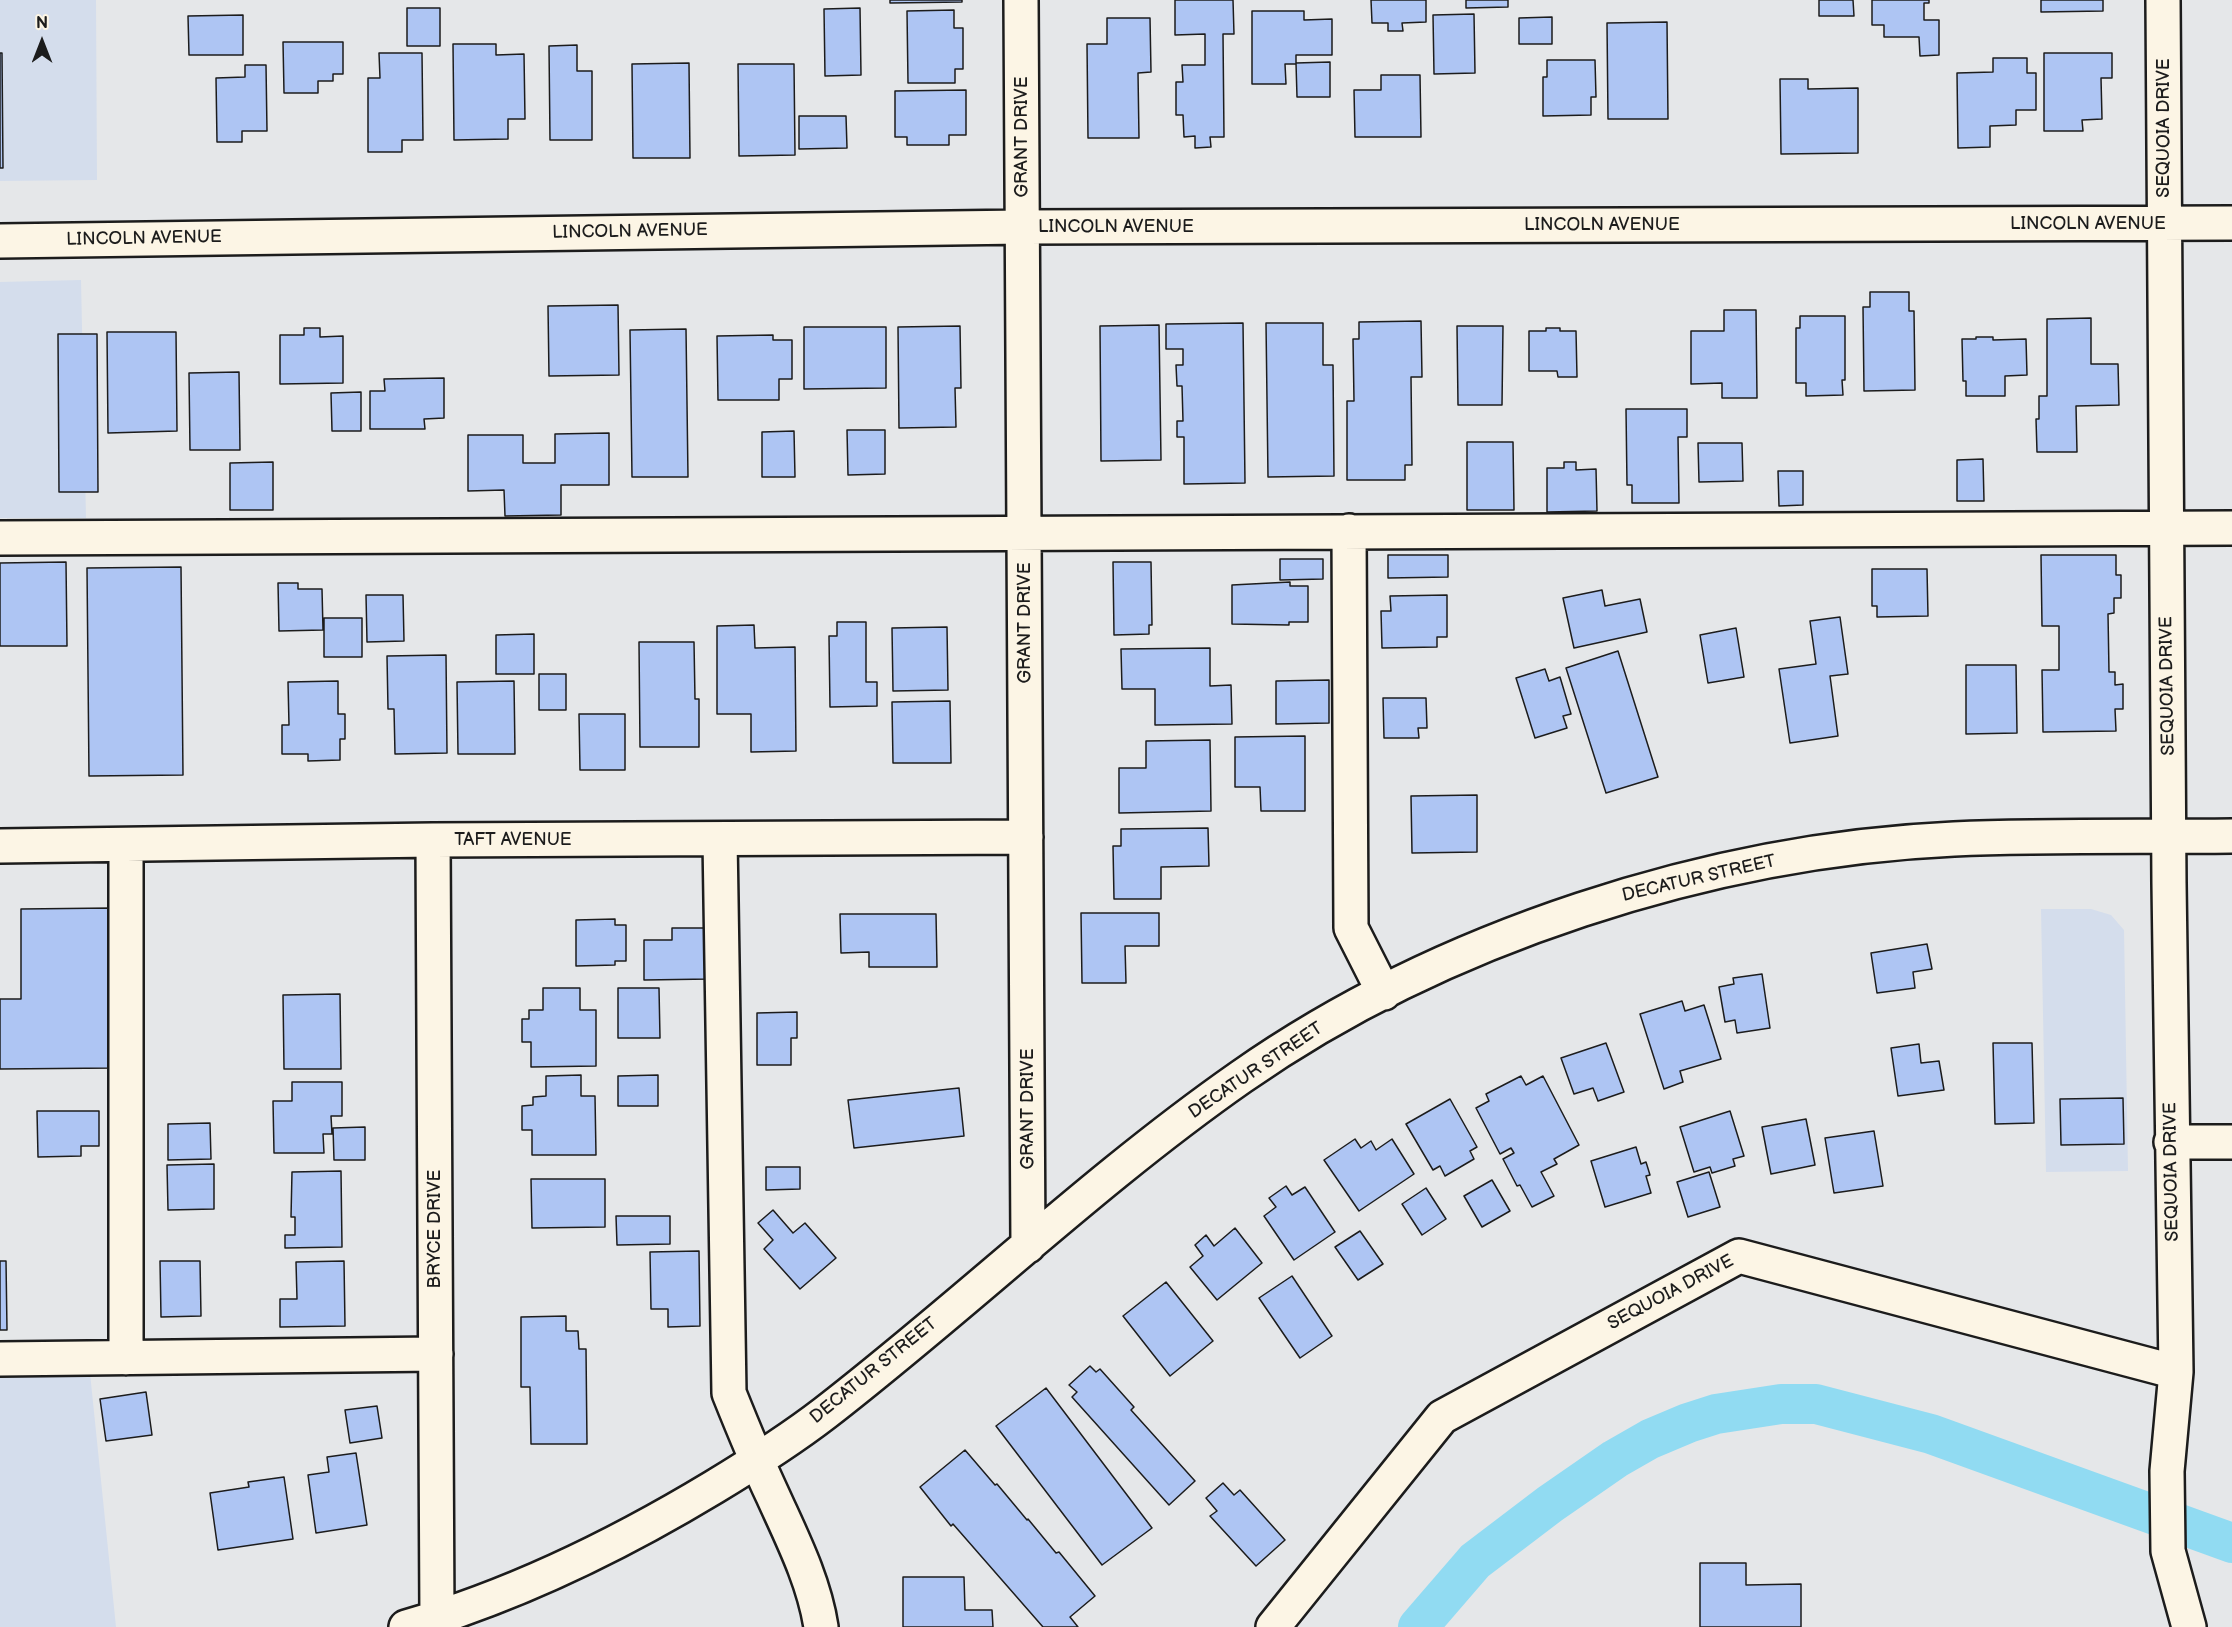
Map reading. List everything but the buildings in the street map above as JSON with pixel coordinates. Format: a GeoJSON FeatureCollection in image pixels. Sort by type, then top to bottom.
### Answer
{"type":"FeatureCollection","features":[{"type":"Feature","properties":{"kind":"street","name":"GRANT DRIVE"},"geometry":{"type":"LineString","coordinates":[[1021,0],[1028,1246]]}},
{"type":"Feature","properties":{"kind":"street","name":"SEQUOIA DRIVE"},"geometry":{"type":"LineString","coordinates":[[2163,0],[2171,1142],[2176,1372],[2167,1471],[2168,1551],[2189,1627]]}},
{"type":"Feature","properties":{"kind":"street","name":"LINCOLN AVENUE"},"geometry":{"type":"LineString","coordinates":[[0,240],[1023,227],[2232,223]]}},
{"type":"Feature","properties":{"kind":"street"},"geometry":{"type":"LineString","coordinates":[[0,538],[2232,528]]}},
{"type":"Feature","properties":{"kind":"street"},"geometry":{"type":"LineString","coordinates":[[1349,531],[1351,928],[1384,993]]}},
{"type":"Feature","properties":{"kind":"street","name":"DECATUR STREET"},"geometry":{"type":"LineString","coordinates":[[406,1627],[437,1618],[551,1574],[660,1520],[757,1461],[824,1414],[1146,1147],[1244,1075],[1327,1023],[1413,977],[1503,938],[1618,897],[1712,873],[1832,850],[1953,839],[2232,836]]}},
{"type":"Feature","properties":{"kind":"street","name":"TAFT AVENUE"},"geometry":{"type":"LineString","coordinates":[[0,846],[433,840],[1026,837]]}},
{"type":"Feature","properties":{"kind":"street"},"geometry":{"type":"LineString","coordinates":[[720,839],[729,1393],[801,1557],[821,1627]]}},
{"type":"Feature","properties":{"kind":"street","name":"BRYCE DRIVE"},"geometry":{"type":"LineString","coordinates":[[433,840],[437,1618]]}},
{"type":"Feature","properties":{"kind":"street"},"geometry":{"type":"LineString","coordinates":[[126,844],[126,1358]]}},
{"type":"Feature","properties":{"kind":"street"},"geometry":{"type":"LineString","coordinates":[[2171,1142],[2232,1142]]}},
{"type":"Feature","properties":{"kind":"street","name":"SEQUOIA DRIVE"},"geometry":{"type":"LineString","coordinates":[[1273,1627],[1442,1416],[1739,1256],[2176,1372]]}},
{"type":"Feature","properties":{"kind":"street"},"geometry":{"type":"LineString","coordinates":[[0,1359],[436,1354]]}},
{"type":"Feature","properties":{"kind":"shaded area"},"geometry":{"type":"Polygon","coordinates":[[[0,0],[96,0],[97,180],[0,181],[0,0]]]}},
{"type":"Feature","properties":{"kind":"shaded area"},"geometry":{"type":"Polygon","coordinates":[[[81,280],[86,518],[0,518],[0,282],[81,280]]]}},
{"type":"Feature","properties":{"kind":"shaded area"},"geometry":{"type":"Polygon","coordinates":[[[2041,909],[2091,909],[2111,915],[2124,930],[2128,1171],[2046,1172],[2041,909]]]}},
{"type":"Feature","properties":{"kind":"shaded area"},"geometry":{"type":"Polygon","coordinates":[[[90,1373],[116,1627],[0,1627],[0,1375],[90,1373]]]}},
{"type":"Feature","properties":{"kind":"waterway"},"geometry":{"type":"LineString","coordinates":[[1418,1627],[1475,1561],[1550,1504],[1615,1459],[1650,1439],[1688,1423],[1716,1414],[1781,1404],[1816,1404],[1931,1434],[2232,1543]]}}]}
